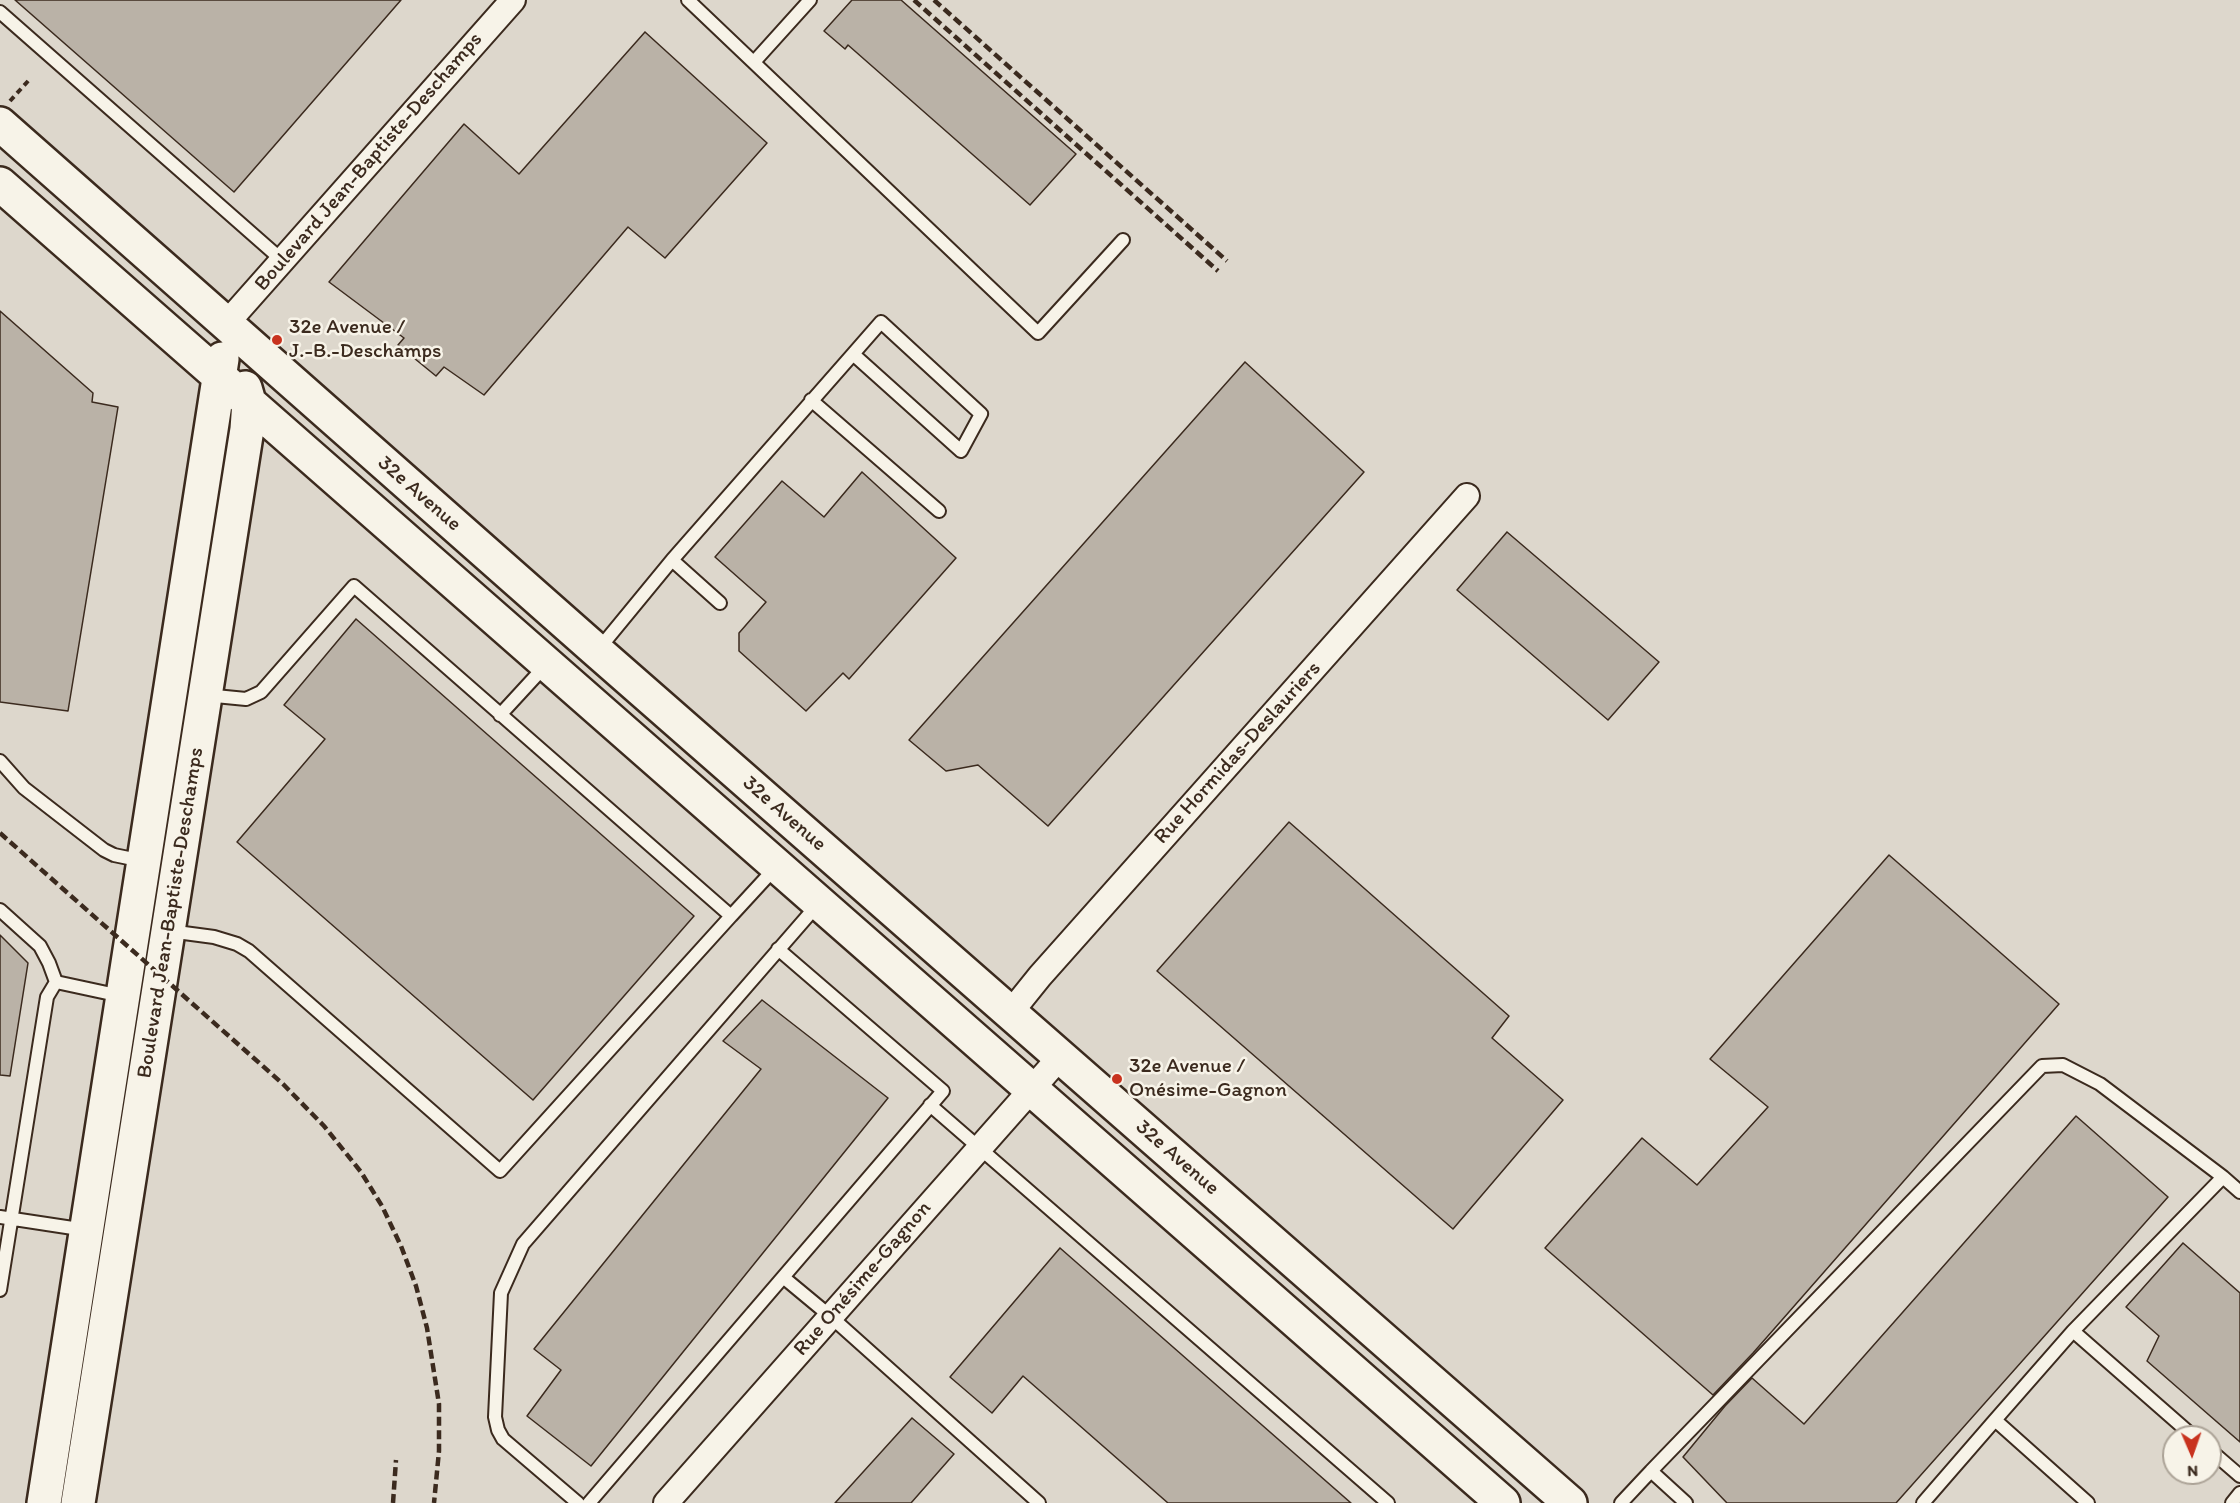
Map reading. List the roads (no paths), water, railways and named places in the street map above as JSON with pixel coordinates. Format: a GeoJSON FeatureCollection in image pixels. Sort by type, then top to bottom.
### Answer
{"type":"FeatureCollection","features":[{"type":"Feature","properties":{"kind":"street","name":"Boulevard Jean-Baptiste-Deschamps"},"geometry":{"type":"LineString","coordinates":[[44,1503],[221,377],[226,324],[513,0]]}},
{"type":"Feature","properties":{"kind":"street","name":"32e Avenue"},"geometry":{"type":"LineString","coordinates":[[4,114],[226,324],[1570,1503]]}},
{"type":"Feature","properties":{"kind":"street","name":"32e Avenue"},"geometry":{"type":"LineString","coordinates":[[0,184],[1503,1503]]}},
{"type":"Feature","properties":{"kind":"street","name":"Boulevard Jean-Baptiste-Deschamps"},"geometry":{"type":"LineString","coordinates":[[78,1503],[249,402],[226,324]]}},
{"type":"Feature","properties":{"kind":"street","name":"Rue Hormidas-Deslauriers"},"geometry":{"type":"LineString","coordinates":[[1011,1011],[1467,496]]}},
{"type":"Feature","properties":{"kind":"street"},"geometry":{"type":"LineString","coordinates":[[142,877],[173,898]]}},
{"type":"Feature","properties":{"kind":"street","name":"Rue Onésime-Gagnon"},"geometry":{"type":"LineString","coordinates":[[666,1503],[1060,1056]]}},
{"type":"Feature","properties":{"kind":"lane"},"geometry":{"type":"LineString","coordinates":[[688,0],[1038,333],[1124,240]]}},
{"type":"Feature","properties":{"kind":"lane"},"geometry":{"type":"LineString","coordinates":[[753,62],[810,0]]}},
{"type":"Feature","properties":{"kind":"lane"},"geometry":{"type":"LineString","coordinates":[[0,12],[283,261]]}},
{"type":"Feature","properties":{"kind":"lane"},"geometry":{"type":"LineString","coordinates":[[597,651],[672,560],[881,322],[981,414],[961,451],[853,354]]}},
{"type":"Feature","properties":{"kind":"lane"},"geometry":{"type":"LineString","coordinates":[[811,400],[939,511]]}},
{"type":"Feature","properties":{"kind":"lane"},"geometry":{"type":"LineString","coordinates":[[672,560],[720,603]]}},
{"type":"Feature","properties":{"kind":"lane"},"geometry":{"type":"LineString","coordinates":[[205,695],[246,699],[261,692],[354,586],[730,916]]}},
{"type":"Feature","properties":{"kind":"lane"},"geometry":{"type":"LineString","coordinates":[[500,715],[546,664]]}},
{"type":"Feature","properties":{"kind":"lane"},"geometry":{"type":"LineString","coordinates":[[0,761],[24,788],[142,877]]}},
{"type":"Feature","properties":{"kind":"lane"},"geometry":{"type":"LineString","coordinates":[[168,931],[214,937],[249,951],[500,1171],[778,865]]}},
{"type":"Feature","properties":{"kind":"lane"},"geometry":{"type":"LineString","coordinates":[[578,1503],[503,1439],[498,1430],[495,1417],[501,1293],[523,1244],[819,903]]}},
{"type":"Feature","properties":{"kind":"lane"},"geometry":{"type":"LineString","coordinates":[[0,910],[40,946],[56,982]]}},
{"type":"Feature","properties":{"kind":"lane"},"geometry":{"type":"LineString","coordinates":[[590,1503],[943,1091],[778,949]]}},
{"type":"Feature","properties":{"kind":"lane"},"geometry":{"type":"LineString","coordinates":[[56,982],[124,997]]}},
{"type":"Feature","properties":{"kind":"lane"},"geometry":{"type":"LineString","coordinates":[[0,1290],[6,1218],[47,997],[56,982]]}},
{"type":"Feature","properties":{"kind":"lane"},"geometry":{"type":"LineString","coordinates":[[1622,1503],[2042,1066],[2063,1065],[2100,1084],[2240,1192]]}},
{"type":"Feature","properties":{"kind":"lane"},"geometry":{"type":"LineString","coordinates":[[930,1105],[1388,1503]]}},
{"type":"Feature","properties":{"kind":"lane"},"geometry":{"type":"LineString","coordinates":[[1923,1503],[2073,1331],[2223,1177]]}},
{"type":"Feature","properties":{"kind":"lane"},"geometry":{"type":"LineString","coordinates":[[6,1218],[87,1230]]}},
{"type":"Feature","properties":{"kind":"lane"},"geometry":{"type":"LineString","coordinates":[[783,1277],[830,1316],[1039,1503]]}},
{"type":"Feature","properties":{"kind":"lane"},"geometry":{"type":"LineString","coordinates":[[2073,1331],[2180,1425]]}},
{"type":"Feature","properties":{"kind":"lane"},"geometry":{"type":"LineString","coordinates":[[1995,1420],[2088,1503]]}},
{"type":"Feature","properties":{"kind":"lane"},"geometry":{"type":"LineString","coordinates":[[2222,1460],[2240,1476]]}},
{"type":"Feature","properties":{"kind":"lane"},"geometry":{"type":"LineString","coordinates":[[1652,1471],[1686,1503]]}},
{"type":"Feature","properties":{"kind":"lane"},"geometry":{"type":"LineString","coordinates":[[2232,1503],[2240,1493]]}},
{"type":"Feature","properties":{"kind":"railway"},"geometry":{"type":"LineString","coordinates":[[914,0],[1218,271]]}},
{"type":"Feature","properties":{"kind":"railway"},"geometry":{"type":"LineString","coordinates":[[934,0],[1227,261]]}},
{"type":"Feature","properties":{"kind":"railway"},"geometry":{"type":"LineString","coordinates":[[0,833],[283,1084],[324,1126],[361,1172],[382,1206],[401,1246],[416,1286],[427,1328],[439,1404],[439,1451],[434,1503]]}},
{"type":"Feature","properties":{"kind":"railway"},"geometry":{"type":"LineString","coordinates":[[393,1503],[396,1460]]}},
{"type":"Feature","properties":{"kind":"place","name":"32e Avenue / J.-B.-Deschamps"},"geometry":{"type":"Point","coordinates":[277,340]}},
{"type":"Feature","properties":{"kind":"place","name":"32e Avenue / Onésime-Gagnon"},"geometry":{"type":"Point","coordinates":[1117,1079]}}]}
